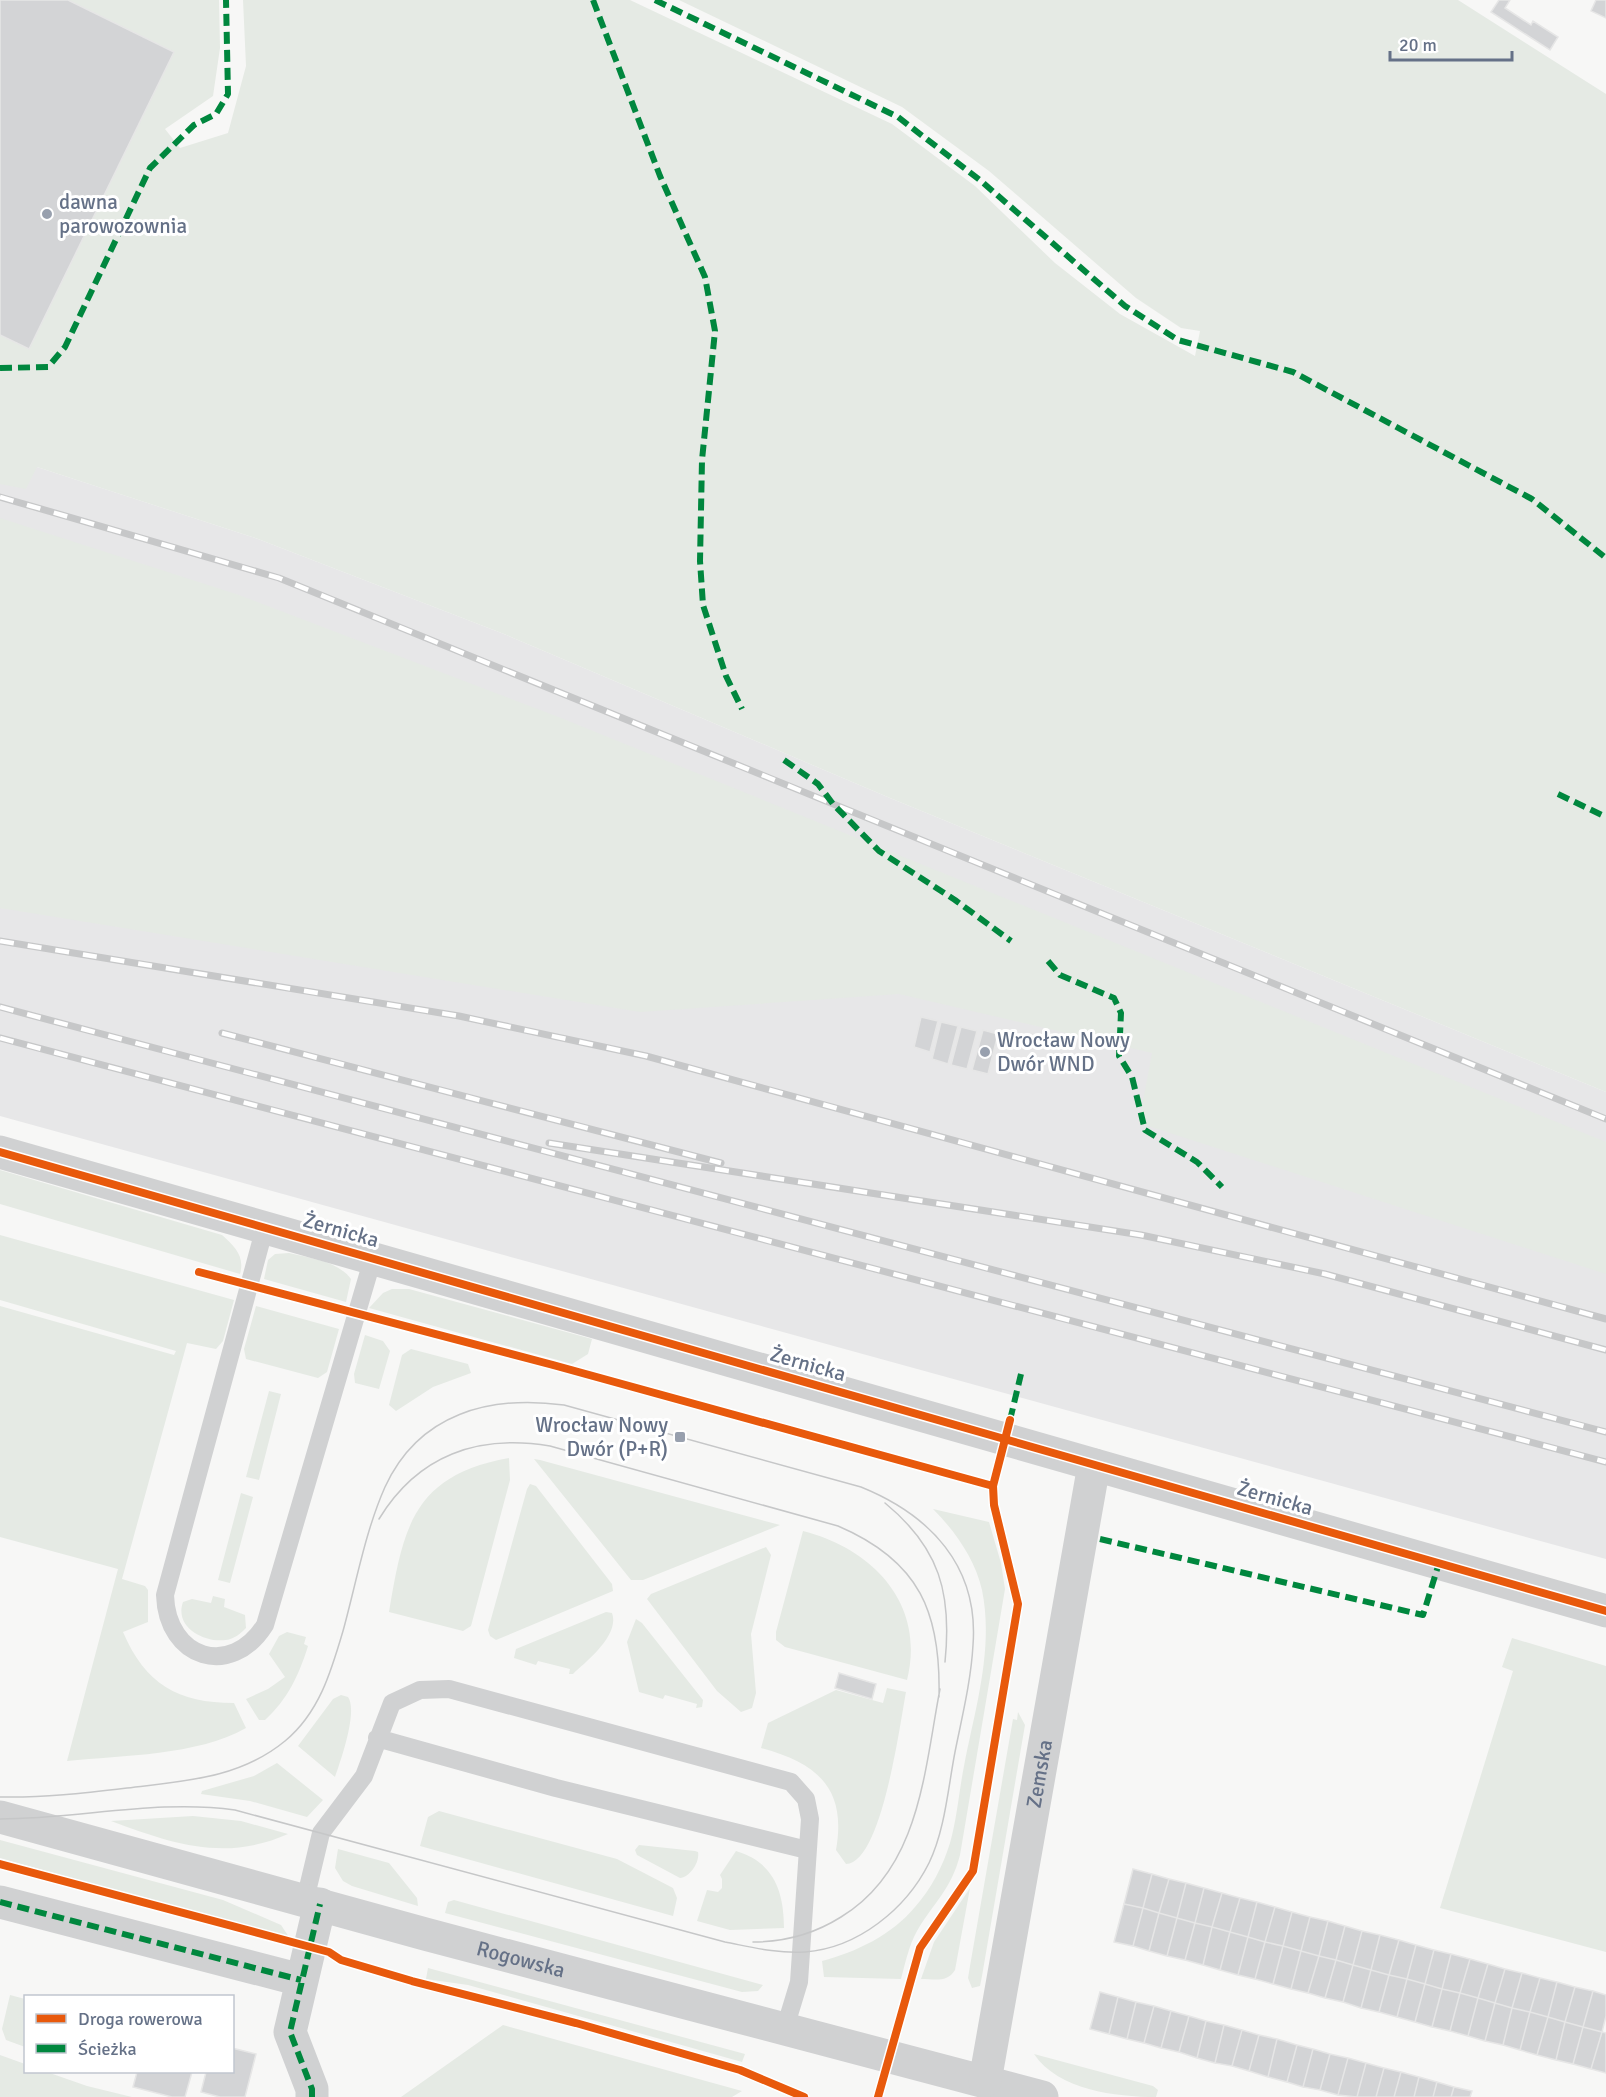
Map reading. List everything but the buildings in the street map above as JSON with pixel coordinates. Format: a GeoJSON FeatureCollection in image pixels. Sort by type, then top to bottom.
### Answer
{"type":"FeatureCollection","features":[{"type":"Feature","properties":{"kind":"street","name":"Żernicka"},"geometry":{"type":"LineString","coordinates":[[0,1152],[1606,1611]]}},
{"type":"Feature","properties":{"kind":"street","name":"Zemska"},"geometry":{"type":"LineString","coordinates":[[985,2081],[1094,1465]]}},
{"type":"Feature","properties":{"kind":"street","name":"Rogowska"},"geometry":{"type":"LineString","coordinates":[[0,1817],[425,1934],[1042,2097]]}},
{"type":"Feature","properties":{"kind":"street"},"geometry":{"type":"LineString","coordinates":[[0,1902],[301,1980]]}},
{"type":"Feature","properties":{"kind":"street"},"geometry":{"type":"LineString","coordinates":[[312,1902],[301,1980],[290,2032],[312,2089],[312,2097]]}},
{"type":"Feature","properties":{"kind":"lane"},"geometry":{"type":"LineString","coordinates":[[265,1227],[165,1595],[166,1614],[173,1631],[185,1645],[202,1654],[229,1655],[257,1638],[265,1625],[373,1258]]}},
{"type":"Feature","properties":{"kind":"lane"},"geometry":{"type":"LineString","coordinates":[[312,1902],[321,1833],[364,1776],[392,1703],[420,1690],[449,1689],[791,1782],[806,1799],[810,1819],[799,1982],[785,2028]]}},
{"type":"Feature","properties":{"kind":"lane"},"geometry":{"type":"LineString","coordinates":[[377,1738],[555,1788],[807,1850]]}},
{"type":"Feature","properties":{"kind":"shaded area"},"geometry":{"type":"Polygon","coordinates":[[[68,0],[219,0],[220,48],[213,96],[165,129],[180,148],[228,133],[246,66],[243,0],[630,0],[892,124],[975,186],[1055,263],[1120,314],[1195,356],[1200,331],[1181,328],[1136,298],[989,171],[902,107],[679,0],[1458,0],[1606,94],[1606,1092],[890,798],[504,634],[258,539],[37,467],[26,489],[0,484],[0,335],[29,349],[174,52],[68,0]]]}},
{"type":"Feature","properties":{"kind":"shaded area"},"geometry":{"type":"Polygon","coordinates":[[[0,408],[37,467],[258,539],[504,634],[890,798],[1606,1092],[1606,1559],[0,1116],[0,408]]]}},
{"type":"Feature","properties":{"kind":"shaded area"},"geometry":{"type":"Polygon","coordinates":[[[0,518],[239,595],[561,718],[1606,1142],[1606,1274],[1139,1123],[1152,1053],[899,994],[640,1012],[0,908],[0,518]]]}},
{"type":"Feature","properties":{"kind":"shaded area"},"geometry":{"type":"Polygon","coordinates":[[[0,1170],[222,1235],[235,1248],[240,1257],[240,1274],[0,1204],[0,1170]]]}},
{"type":"Feature","properties":{"kind":"shaded area"},"geometry":{"type":"Polygon","coordinates":[[[0,1235],[234,1300],[223,1341],[216,1349],[187,1343],[122,1579],[145,1586],[148,1590],[148,1622],[123,1632],[142,1665],[153,1677],[180,1694],[214,1702],[234,1703],[246,1728],[205,1744],[182,1749],[67,1761],[118,1569],[0,1537],[0,1306],[174,1355],[176,1351],[0,1300],[0,1235]]]}},
{"type":"Feature","properties":{"kind":"shaded area"},"geometry":{"type":"Polygon","coordinates":[[[289,1253],[323,1261],[345,1273],[351,1279],[346,1302],[264,1279],[268,1260],[275,1254],[289,1253]]]}},
{"type":"Feature","properties":{"kind":"shaded area"},"geometry":{"type":"Polygon","coordinates":[[[392,1289],[409,1289],[592,1339],[588,1354],[572,1364],[369,1308],[383,1293],[392,1289]]]}},
{"type":"Feature","properties":{"kind":"shaded area"},"geometry":{"type":"Polygon","coordinates":[[[256,1306],[339,1329],[327,1372],[318,1378],[246,1359],[244,1349],[256,1306]]]}},
{"type":"Feature","properties":{"kind":"shaded area"},"geometry":{"type":"Polygon","coordinates":[[[365,1335],[383,1341],[390,1351],[379,1389],[355,1383],[354,1374],[365,1335]]]}},
{"type":"Feature","properties":{"kind":"shaded area"},"geometry":{"type":"Polygon","coordinates":[[[411,1349],[468,1364],[471,1373],[433,1387],[396,1411],[389,1405],[402,1355],[411,1349]]]}},
{"type":"Feature","properties":{"kind":"shaded area"},"geometry":{"type":"Polygon","coordinates":[[[269,1391],[281,1394],[259,1480],[246,1477],[269,1391]]]}},
{"type":"Feature","properties":{"kind":"shaded area"},"geometry":{"type":"Polygon","coordinates":[[[509,1458],[510,1480],[471,1626],[463,1631],[389,1612],[400,1555],[418,1510],[433,1492],[452,1477],[477,1466],[509,1458]]]}},
{"type":"Feature","properties":{"kind":"shaded area"},"geometry":{"type":"Polygon","coordinates":[[[534,1459],[780,1525],[643,1580],[631,1580],[534,1459]]]}},
{"type":"Feature","properties":{"kind":"shaded area"},"geometry":{"type":"Polygon","coordinates":[[[530,1484],[536,1486],[612,1584],[613,1591],[496,1640],[490,1636],[488,1630],[530,1484]]]}},
{"type":"Feature","properties":{"kind":"shaded area"},"geometry":{"type":"Polygon","coordinates":[[[241,1493],[253,1497],[230,1583],[218,1580],[241,1493]]]}},
{"type":"Feature","properties":{"kind":"shaded area"},"geometry":{"type":"Polygon","coordinates":[[[933,1509],[989,1522],[1001,1563],[1005,1589],[960,1855],[947,1887],[914,1936],[901,1979],[824,1977],[822,1961],[848,1953],[873,1941],[896,1926],[915,1907],[936,1877],[952,1834],[982,1679],[986,1634],[985,1612],[979,1579],[969,1557],[956,1536],[933,1509]]]}},
{"type":"Feature","properties":{"kind":"shaded area"},"geometry":{"type":"Polygon","coordinates":[[[803,1531],[828,1539],[851,1551],[872,1566],[888,1584],[901,1604],[909,1627],[911,1653],[907,1680],[785,1647],[776,1640],[776,1632],[803,1531]]]}},
{"type":"Feature","properties":{"kind":"shaded area"},"geometry":{"type":"Polygon","coordinates":[[[766,1547],[771,1555],[751,1634],[756,1693],[752,1708],[741,1712],[717,1691],[647,1599],[651,1594],[766,1547]]]}},
{"type":"Feature","properties":{"kind":"shaded area"},"geometry":{"type":"Polygon","coordinates":[[[213,1596],[225,1599],[224,1607],[245,1615],[246,1628],[234,1637],[217,1640],[200,1636],[187,1626],[183,1619],[181,1611],[183,1602],[192,1599],[211,1603],[213,1596]]]}},
{"type":"Feature","properties":{"kind":"shaded area"},"geometry":{"type":"Polygon","coordinates":[[[606,1612],[612,1613],[613,1621],[607,1639],[594,1655],[573,1674],[569,1674],[570,1669],[538,1661],[536,1665],[514,1658],[516,1649],[606,1612]]]}},
{"type":"Feature","properties":{"kind":"shaded area"},"geometry":{"type":"Polygon","coordinates":[[[636,1619],[642,1623],[703,1700],[702,1707],[696,1708],[697,1704],[665,1695],[663,1699],[639,1692],[627,1642],[636,1619]]]}},
{"type":"Feature","properties":{"kind":"shaded area"},"geometry":{"type":"Polygon","coordinates":[[[287,1632],[306,1637],[304,1644],[308,1646],[297,1677],[286,1695],[265,1720],[259,1720],[246,1699],[268,1689],[285,1677],[269,1654],[279,1636],[287,1632]]]}},
{"type":"Feature","properties":{"kind":"shaded area"},"geometry":{"type":"Polygon","coordinates":[[[1512,1638],[1606,1666],[1606,1952],[1440,1908],[1513,1671],[1502,1667],[1512,1638]]]}},
{"type":"Feature","properties":{"kind":"shaded area"},"geometry":{"type":"Polygon","coordinates":[[[887,1688],[906,1692],[894,1760],[879,1817],[870,1841],[859,1858],[846,1864],[836,1850],[837,1810],[832,1794],[824,1781],[798,1762],[761,1748],[768,1723],[836,1690],[883,1703],[887,1688]]]}},
{"type":"Feature","properties":{"kind":"shaded area"},"geometry":{"type":"Polygon","coordinates":[[[341,1695],[348,1697],[351,1713],[348,1736],[335,1777],[298,1746],[333,1699],[341,1695]]]}},
{"type":"Feature","properties":{"kind":"shaded area"},"geometry":{"type":"Polygon","coordinates":[[[1018,1712],[1025,1725],[980,1986],[972,1988],[968,1978],[970,1966],[1013,1719],[1017,1720],[1018,1712]]]}},
{"type":"Feature","properties":{"kind":"shaded area"},"geometry":{"type":"Polygon","coordinates":[[[277,1763],[323,1800],[307,1817],[250,1801],[201,1794],[202,1791],[254,1776],[277,1763]]]}},
{"type":"Feature","properties":{"kind":"shaded area"},"geometry":{"type":"Polygon","coordinates":[[[439,1811],[617,1859],[673,1888],[677,1898],[673,1916],[420,1846],[428,1817],[439,1811]]]}},
{"type":"Feature","properties":{"kind":"shaded area"},"geometry":{"type":"Polygon","coordinates":[[[193,1816],[241,1821],[288,1834],[242,1847],[199,1847],[156,1837],[111,1821],[193,1816]]]}},
{"type":"Feature","properties":{"kind":"shaded area"},"geometry":{"type":"Polygon","coordinates":[[[0,1840],[223,1900],[281,1925],[291,1940],[0,1858],[0,1840]]]}},
{"type":"Feature","properties":{"kind":"shaded area"},"geometry":{"type":"Polygon","coordinates":[[[639,1845],[698,1852],[696,1864],[691,1872],[680,1878],[637,1855],[635,1850],[639,1845]]]}},
{"type":"Feature","properties":{"kind":"shaded area"},"geometry":{"type":"Polygon","coordinates":[[[338,1849],[389,1863],[417,1898],[418,1906],[352,1886],[343,1881],[335,1868],[338,1849]]]}},
{"type":"Feature","properties":{"kind":"shaded area"},"geometry":{"type":"Polygon","coordinates":[[[736,1851],[760,1863],[774,1880],[782,1902],[784,1928],[730,1930],[697,1921],[707,1890],[718,1892],[722,1888],[720,1875],[736,1851]]]}},
{"type":"Feature","properties":{"kind":"shaded area"},"geometry":{"type":"Polygon","coordinates":[[[970,1888],[955,1970],[944,1979],[921,1979],[934,1942],[970,1888]]]}},
{"type":"Feature","properties":{"kind":"shaded area"},"geometry":{"type":"Polygon","coordinates":[[[454,1900],[763,1985],[758,1991],[742,1992],[445,1913],[448,1902],[454,1900]]]}},
{"type":"Feature","properties":{"kind":"shaded area"},"geometry":{"type":"Polygon","coordinates":[[[428,1968],[745,2054],[742,2062],[468,1985],[426,1979],[428,1968]]]}},
{"type":"Feature","properties":{"kind":"shaded area"},"geometry":{"type":"Polygon","coordinates":[[[10,1995],[24,1999],[24,2047],[6,2040],[2,2029],[10,1995]]]}},
{"type":"Feature","properties":{"kind":"shaded area"},"geometry":{"type":"Polygon","coordinates":[[[503,2025],[742,2091],[732,2097],[401,2097],[503,2025]]]}},
{"type":"Feature","properties":{"kind":"shaded area"},"geometry":{"type":"Polygon","coordinates":[[[1034,2054],[1153,2086],[1158,2090],[1156,2097],[1106,2093],[1089,2089],[1058,2076],[1044,2066],[1034,2054]]]}},
{"type":"Feature","properties":{"kind":"shaded area"},"geometry":{"type":"Polygon","coordinates":[[[0,2055],[24,2064],[24,2073],[50,2073],[87,2086],[132,2097],[0,2097],[0,2055]]]}},
{"type":"Feature","properties":{"kind":"tram line"},"geometry":{"type":"LineString","coordinates":[[0,1797],[79,1793],[210,1776],[249,1763],[285,1741],[307,1718],[334,1662],[372,1522],[385,1487],[399,1462],[417,1442],[437,1426],[484,1407],[510,1403],[564,1405],[861,1487],[908,1512],[928,1528],[945,1547],[968,1591],[973,1617],[970,1672],[939,1837],[929,1863],[919,1880],[894,1910],[861,1934],[825,1949],[785,1952],[725,1942],[235,1810],[206,1807],[147,1808],[0,1819]]}},
{"type":"Feature","properties":{"kind":"tram line"},"geometry":{"type":"LineString","coordinates":[[379,1519],[412,1479],[431,1465],[452,1454],[475,1447],[498,1443],[524,1443],[550,1446],[838,1526],[866,1540],[889,1556],[907,1573],[920,1593],[930,1615],[936,1640],[939,1697]]}},
{"type":"Feature","properties":{"kind":"tram line"},"geometry":{"type":"LineString","coordinates":[[885,1503],[919,1537],[938,1574],[944,1594],[946,1615],[945,1662]]}},
{"type":"Feature","properties":{"kind":"tram line"},"geometry":{"type":"LineString","coordinates":[[753,1942],[799,1936],[831,1923],[867,1897],[888,1873],[903,1846],[914,1816],[929,1753],[940,1689]]}},
{"type":"Feature","properties":{"kind":"railway"},"geometry":{"type":"LineString","coordinates":[[0,497],[279,578],[1606,1119]]}},
{"type":"Feature","properties":{"kind":"railway"},"geometry":{"type":"LineString","coordinates":[[0,941],[459,1016],[646,1056],[1606,1319]]}},
{"type":"Feature","properties":{"kind":"railway"},"geometry":{"type":"LineString","coordinates":[[0,1007],[1606,1432]]}},
{"type":"Feature","properties":{"kind":"railway"},"geometry":{"type":"LineString","coordinates":[[222,1033],[721,1163]]}},
{"type":"Feature","properties":{"kind":"railway"},"geometry":{"type":"LineString","coordinates":[[0,1038],[1606,1462]]}},
{"type":"Feature","properties":{"kind":"railway"},"geometry":{"type":"LineString","coordinates":[[549,1143],[1141,1235],[1325,1274],[1606,1350]]}},
{"type":"Feature","properties":{"kind":"marked path"},"geometry":{"type":"LineString","coordinates":[[0,368],[48,367],[65,347],[150,168],[194,125],[216,114],[228,94],[226,0]]}},
{"type":"Feature","properties":{"kind":"marked path"},"geometry":{"type":"LineString","coordinates":[[593,0],[660,176],[705,277],[715,331],[702,460],[700,561],[703,605],[726,676],[742,709]]}},
{"type":"Feature","properties":{"kind":"marked path"},"geometry":{"type":"LineString","coordinates":[[655,0],[898,117],[981,181],[1125,306],[1178,340],[1293,372],[1532,499],[1606,558]]}},
{"type":"Feature","properties":{"kind":"marked path"},"geometry":{"type":"LineString","coordinates":[[784,760],[818,784],[833,804],[879,851],[955,900],[1011,941]]}},
{"type":"Feature","properties":{"kind":"marked path"},"geometry":{"type":"LineString","coordinates":[[1558,794],[1606,817]]}},
{"type":"Feature","properties":{"kind":"marked path"},"geometry":{"type":"LineString","coordinates":[[1048,961],[1060,975],[1114,998],[1121,1013],[1119,1056],[1132,1077],[1145,1130],[1197,1162],[1222,1187]]}},
{"type":"Feature","properties":{"kind":"marked path"},"geometry":{"type":"LineString","coordinates":[[1010,1420],[1021,1374]]}},
{"type":"Feature","properties":{"kind":"marked path"},"geometry":{"type":"LineString","coordinates":[[1100,1539],[1423,1615],[1439,1563]]}},
{"type":"Feature","properties":{"kind":"marked path"},"geometry":{"type":"LineString","coordinates":[[0,1902],[301,1980]]}},
{"type":"Feature","properties":{"kind":"marked path"},"geometry":{"type":"LineString","coordinates":[[312,2097],[312,2089],[290,2032],[320,1904]]}},
{"type":"Feature","properties":{"kind":"cycle path"},"geometry":{"type":"LineString","coordinates":[[0,1152],[1606,1611]]}},
{"type":"Feature","properties":{"kind":"cycle path"},"geometry":{"type":"LineString","coordinates":[[199,1272],[553,1365],[993,1486]]}},
{"type":"Feature","properties":{"kind":"cycle path"},"geometry":{"type":"LineString","coordinates":[[878,2097],[920,1948],[973,1871],[1018,1604],[994,1505],[993,1486],[1010,1420]]}},
{"type":"Feature","properties":{"kind":"cycle path"},"geometry":{"type":"LineString","coordinates":[[0,1864],[329,1952],[341,1960],[412,1981],[576,2023],[740,2070],[804,2097]]}},
{"type":"Feature","properties":{"kind":"place","name":"dawna parowozownia"},"geometry":{"type":"Point","coordinates":[47,214]}},
{"type":"Feature","properties":{"kind":"place","name":"Wrocław Nowy Dwór WND"},"geometry":{"type":"Point","coordinates":[985,1052]}},
{"type":"Feature","properties":{"kind":"place","name":"Wrocław Nowy Dwór (P+R)"},"geometry":{"type":"Point","coordinates":[680,1437]}}]}
